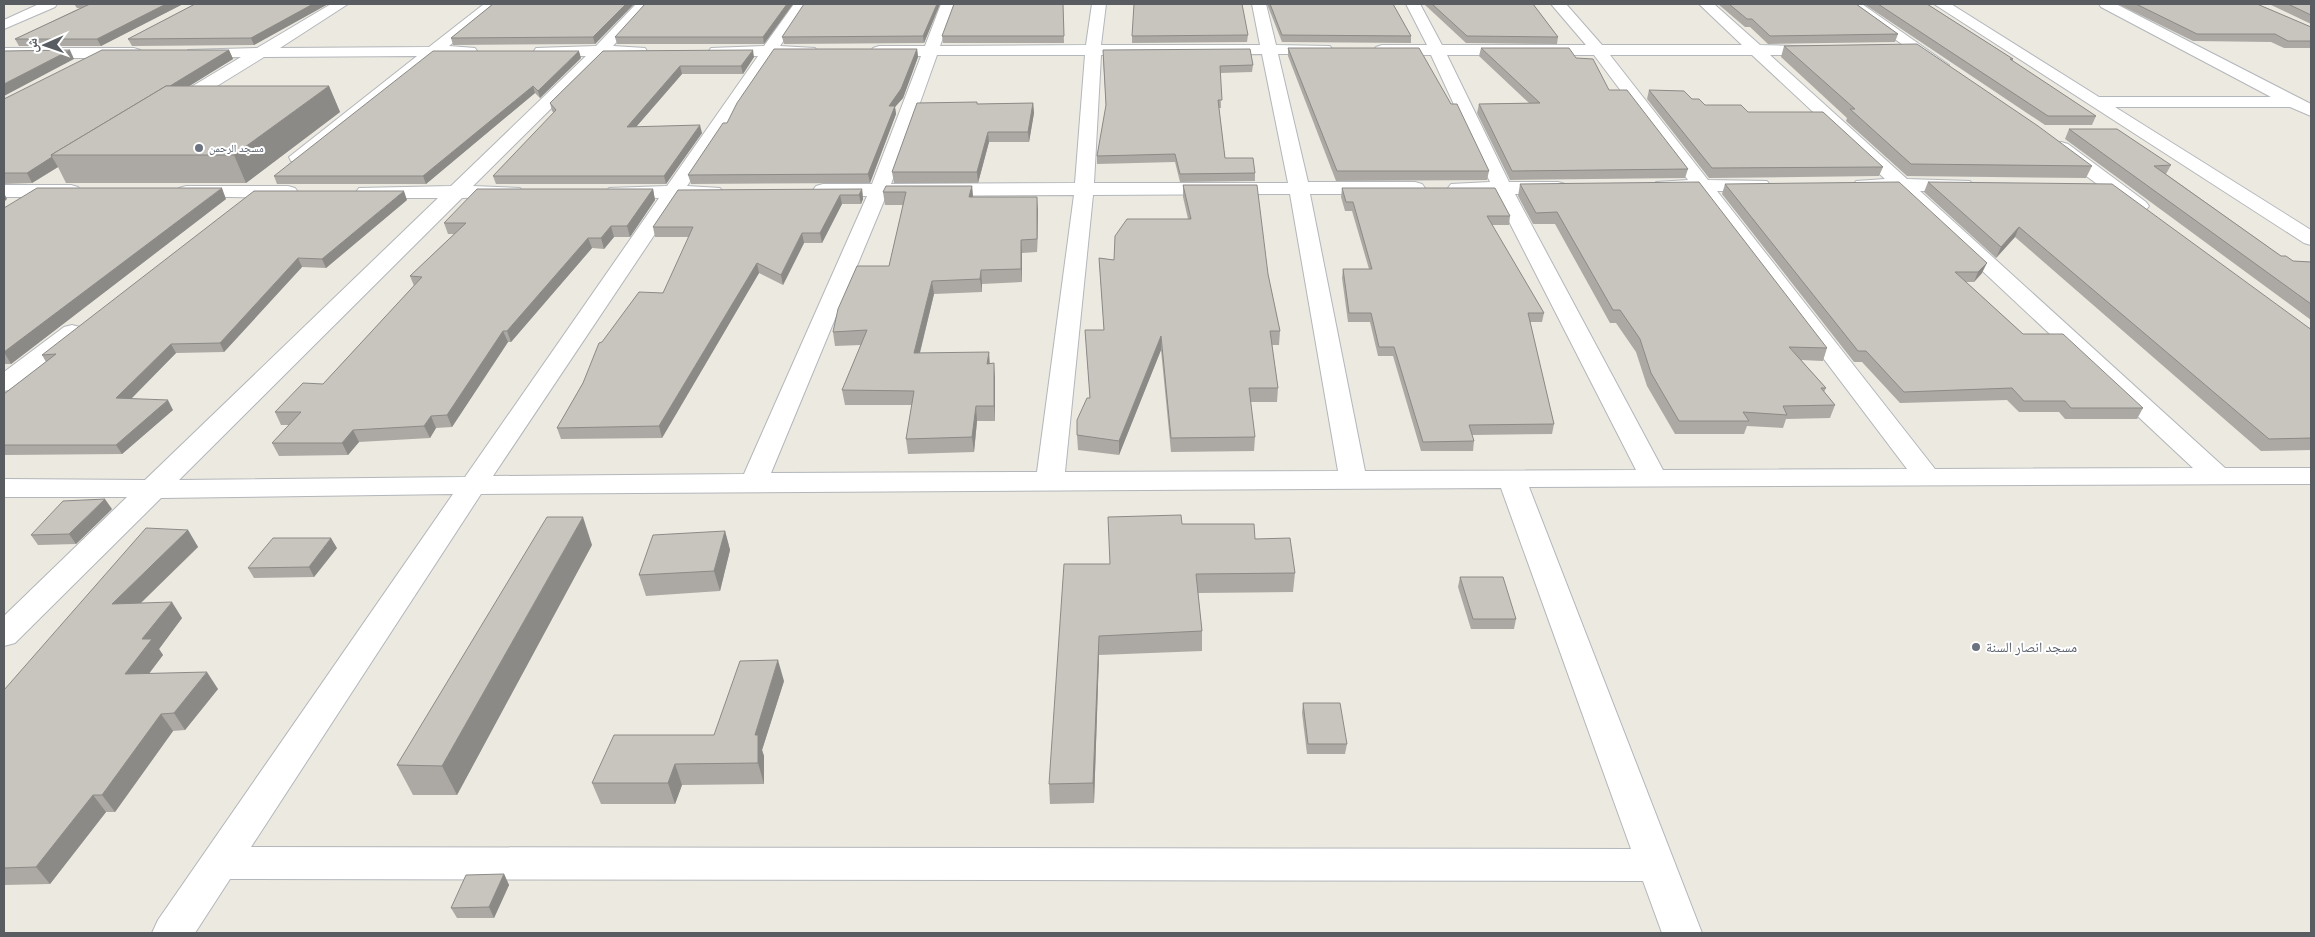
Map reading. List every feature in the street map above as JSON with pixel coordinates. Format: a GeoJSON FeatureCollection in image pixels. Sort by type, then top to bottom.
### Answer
{"type":"FeatureCollection","features":[{"type":"Feature","properties":{"kind":"street"},"geometry":{"type":"LineString","coordinates":[[4,25],[50,4]]}},
{"type":"Feature","properties":{"kind":"street"},"geometry":{"type":"LineString","coordinates":[[160,114],[259,52],[341,4]]}},
{"type":"Feature","properties":{"kind":"street"},"geometry":{"type":"LineString","coordinates":[[230,210],[493,4]]}},
{"type":"Feature","properties":{"kind":"street"},"geometry":{"type":"LineString","coordinates":[[4,635],[600,51],[644,4]]}},
{"type":"Feature","properties":{"kind":"street"},"geometry":{"type":"LineString","coordinates":[[172,933],[221,863],[474,484],[801,4]]}},
{"type":"Feature","properties":{"kind":"street"},"geometry":{"type":"LineString","coordinates":[[754,482],[879,190],[948,4]]}},
{"type":"Feature","properties":{"kind":"street"},"geometry":{"type":"LineString","coordinates":[[1050,481],[1084,190],[1093,50],[1100,4]]}},
{"type":"Feature","properties":{"kind":"street"},"geometry":{"type":"LineString","coordinates":[[1259,4],[1299,188],[1353,480]]}},
{"type":"Feature","properties":{"kind":"street"},"geometry":{"type":"LineString","coordinates":[[1413,4],[1437,50],[1502,188],[1654,479]]}},
{"type":"Feature","properties":{"kind":"street"},"geometry":{"type":"LineString","coordinates":[[1558,4],[1599,51],[1927,477]]}},
{"type":"Feature","properties":{"kind":"street"},"geometry":{"type":"LineString","coordinates":[[1706,4],[2218,476]]}},
{"type":"Feature","properties":{"kind":"street"},"geometry":{"type":"LineString","coordinates":[[1853,4],[1954,74]]}},
{"type":"Feature","properties":{"kind":"street"},"geometry":{"type":"LineString","coordinates":[[1941,4],[2311,238]]}},
{"type":"Feature","properties":{"kind":"street"},"geometry":{"type":"LineString","coordinates":[[2106,4],[2303,102],[2311,111]]}},
{"type":"Feature","properties":{"kind":"street"},"geometry":{"type":"LineString","coordinates":[[70,70],[128,40]]}},
{"type":"Feature","properties":{"kind":"street"},"geometry":{"type":"LineString","coordinates":[[1886,48],[1915,48]]}},
{"type":"Feature","properties":{"kind":"street"},"geometry":{"type":"LineString","coordinates":[[1368,50],[1756,51],[1836,49]]}},
{"type":"Feature","properties":{"kind":"street"},"geometry":{"type":"LineString","coordinates":[[864,51],[1339,50]]}},
{"type":"Feature","properties":{"kind":"street"},"geometry":{"type":"LineString","coordinates":[[181,53],[481,51]]}},
{"type":"Feature","properties":{"kind":"street"},"geometry":{"type":"LineString","coordinates":[[531,51],[650,51]]}},
{"type":"Feature","properties":{"kind":"street"},"geometry":{"type":"LineString","coordinates":[[699,51],[826,51]]}},
{"type":"Feature","properties":{"kind":"street"},"geometry":{"type":"LineString","coordinates":[[4,53],[151,53]]}},
{"type":"Feature","properties":{"kind":"street"},"geometry":{"type":"LineString","coordinates":[[2096,102],[2303,102]]}},
{"type":"Feature","properties":{"kind":"street"},"geometry":{"type":"LineString","coordinates":[[2107,132],[2146,132]]}},
{"type":"Feature","properties":{"kind":"street"},"geometry":{"type":"LineString","coordinates":[[2058,134],[2112,186],[2152,215]]}},
{"type":"Feature","properties":{"kind":"street"},"geometry":{"type":"LineString","coordinates":[[8,199],[36,191],[61,176]]}},
{"type":"Feature","properties":{"kind":"street"},"geometry":{"type":"LineString","coordinates":[[1646,187],[1774,185]]}},
{"type":"Feature","properties":{"kind":"street"},"geometry":{"type":"LineString","coordinates":[[1844,185],[1983,185]]}},
{"type":"Feature","properties":{"kind":"street"},"geometry":{"type":"LineString","coordinates":[[2082,185],[2112,186]]}},
{"type":"Feature","properties":{"kind":"street"},"geometry":{"type":"LineString","coordinates":[[800,191],[1579,188]]}},
{"type":"Feature","properties":{"kind":"street"},"geometry":{"type":"LineString","coordinates":[[36,191],[86,191]]}},
{"type":"Feature","properties":{"kind":"street"},"geometry":{"type":"LineString","coordinates":[[594,192],[731,191]]}},
{"type":"Feature","properties":{"kind":"street"},"geometry":{"type":"LineString","coordinates":[[164,192],[311,192]]}},
{"type":"Feature","properties":{"kind":"street"},"geometry":{"type":"LineString","coordinates":[[350,192],[535,192]]}},
{"type":"Feature","properties":{"kind":"street"},"geometry":{"type":"LineString","coordinates":[[4,384],[90,318]]}},
{"type":"Feature","properties":{"kind":"street"},"geometry":{"type":"LineString","coordinates":[[4,488],[152,489],[754,482],[2311,476]]}},
{"type":"Feature","properties":{"kind":"street"},"geometry":{"type":"LineString","coordinates":[[1512,479],[1682,933]]}},
{"type":"Feature","properties":{"kind":"street"},"geometry":{"type":"LineString","coordinates":[[221,863],[1657,866]]}},
{"type":"Feature","properties":{"kind":"building"},"geometry":{"type":"Polygon","coordinates":[[[90,4],[166,4],[97,39],[15,39],[90,4]]]}},
{"type":"Feature","properties":{"kind":"building"},"geometry":{"type":"Polygon","coordinates":[[[195,4],[313,4],[251,38],[128,39],[195,4]]]}},
{"type":"Feature","properties":{"kind":"building"},"geometry":{"type":"Polygon","coordinates":[[[493,4],[626,4],[593,37],[451,38],[493,4]]]}},
{"type":"Feature","properties":{"kind":"building"},"geometry":{"type":"Polygon","coordinates":[[[645,4],[787,4],[763,37],[615,37],[645,4]]]}},
{"type":"Feature","properties":{"kind":"building"},"geometry":{"type":"Polygon","coordinates":[[[804,4],[937,4],[923,36],[782,37],[804,4]]]}},
{"type":"Feature","properties":{"kind":"building"},"geometry":{"type":"Polygon","coordinates":[[[954,4],[1063,4],[1064,36],[942,36],[954,4]]]}},
{"type":"Feature","properties":{"kind":"building"},"geometry":{"type":"Polygon","coordinates":[[[1134,4],[1242,4],[1248,35],[1132,36],[1134,4]]]}},
{"type":"Feature","properties":{"kind":"building"},"geometry":{"type":"Polygon","coordinates":[[[1270,4],[1393,4],[1411,36],[1282,35],[1270,4]]]}},
{"type":"Feature","properties":{"kind":"building"},"geometry":{"type":"Polygon","coordinates":[[[1432,4],[1533,4],[1558,37],[1467,36],[1432,4]]]}},
{"type":"Feature","properties":{"kind":"building"},"geometry":{"type":"Polygon","coordinates":[[[1729,4],[1856,4],[1898,34],[1770,36],[1752,19],[1747,19],[1729,4]]]}},
{"type":"Feature","properties":{"kind":"building"},"geometry":{"type":"Polygon","coordinates":[[[1878,4],[1927,4],[2013,59],[2010,59],[2096,116],[2048,116],[1878,4]]]}},
{"type":"Feature","properties":{"kind":"building"},"geometry":{"type":"Polygon","coordinates":[[[2136,4],[2257,4],[2311,27],[2311,41],[2288,41],[2275,34],[2197,34],[2136,4]]]}},
{"type":"Feature","properties":{"kind":"building"},"geometry":{"type":"Polygon","coordinates":[[[2288,4],[2311,4],[2311,15],[2288,4]]]}},
{"type":"Feature","properties":{"kind":"building"},"geometry":{"type":"Polygon","coordinates":[[[1917,44],[2038,126],[2092,166],[1911,164],[1850,109],[1855,109],[1784,46],[1917,44]]]}},
{"type":"Feature","properties":{"kind":"building"},"geometry":{"type":"Polygon","coordinates":[[[1288,48],[1419,48],[1451,104],[1457,104],[1489,171],[1337,171],[1288,48]]]}},
{"type":"Feature","properties":{"kind":"building"},"geometry":{"type":"Polygon","coordinates":[[[1481,48],[1569,48],[1576,58],[1593,59],[1609,90],[1627,90],[1688,169],[1512,171],[1479,104],[1540,103],[1481,48]]]}},
{"type":"Feature","properties":{"kind":"building"},"geometry":{"type":"Polygon","coordinates":[[[774,49],[917,49],[901,89],[889,106],[895,106],[868,174],[688,175],[723,123],[727,123],[737,103],[774,49]]]}},
{"type":"Feature","properties":{"kind":"building"},"geometry":{"type":"Polygon","coordinates":[[[1250,49],[1253,65],[1220,66],[1222,100],[1218,100],[1225,158],[1253,158],[1255,173],[1180,174],[1175,154],[1097,156],[1106,105],[1103,50],[1250,49]]]}},
{"type":"Feature","properties":{"kind":"building"},"geometry":{"type":"Polygon","coordinates":[[[70,50],[4,84],[4,51],[70,50]]]}},
{"type":"Feature","properties":{"kind":"building"},"geometry":{"type":"Polygon","coordinates":[[[102,50],[229,50],[51,155],[52,157],[27,173],[4,173],[4,99],[102,50]]]}},
{"type":"Feature","properties":{"kind":"building"},"geometry":{"type":"Polygon","coordinates":[[[753,50],[741,66],[680,66],[627,127],[700,125],[664,176],[493,176],[556,110],[550,103],[603,51],[753,50]]]}},
{"type":"Feature","properties":{"kind":"building"},"geometry":{"type":"Polygon","coordinates":[[[433,51],[579,51],[538,91],[533,86],[423,176],[274,176],[433,51]]]}},
{"type":"Feature","properties":{"kind":"building"},"geometry":{"type":"Polygon","coordinates":[[[166,86],[329,86],[234,155],[51,155],[166,86]]]}},
{"type":"Feature","properties":{"kind":"building"},"geometry":{"type":"Polygon","coordinates":[[[1649,90],[1684,91],[1692,99],[1699,99],[1705,105],[1741,105],[1748,112],[1823,112],[1883,167],[1712,168],[1649,90]]]}},
{"type":"Feature","properties":{"kind":"building"},"geometry":{"type":"Polygon","coordinates":[[[977,102],[977,104],[1033,103],[1028,132],[988,132],[977,172],[892,172],[917,103],[977,102]]]}},
{"type":"Feature","properties":{"kind":"building"},"geometry":{"type":"Polygon","coordinates":[[[2069,129],[2117,129],[2171,165],[2154,166],[2281,256],[2286,256],[2293,261],[2311,262],[2311,304],[2069,129]]]}},
{"type":"Feature","properties":{"kind":"building"},"geometry":{"type":"Polygon","coordinates":[[[1699,182],[1827,348],[1789,347],[1826,388],[1821,388],[1835,405],[1783,406],[1787,415],[1743,412],[1749,421],[1679,421],[1651,373],[1640,339],[1620,310],[1613,310],[1557,212],[1536,213],[1520,184],[1699,182]]]}},
{"type":"Feature","properties":{"kind":"building"},"geometry":{"type":"Polygon","coordinates":[[[1899,182],[1987,263],[1978,272],[1955,272],[2023,334],[2063,334],[2143,408],[2071,408],[2065,401],[2024,401],[2012,388],[1904,392],[1866,351],[1858,351],[1725,184],[1899,182]]]}},
{"type":"Feature","properties":{"kind":"building"},"geometry":{"type":"Polygon","coordinates":[[[1928,182],[2112,184],[2311,329],[2311,438],[2269,439],[2019,227],[2001,247],[1928,182]]]}},
{"type":"Feature","properties":{"kind":"building"},"geometry":{"type":"Polygon","coordinates":[[[1183,185],[1257,185],[1268,274],[1280,331],[1270,331],[1278,388],[1249,388],[1255,437],[1171,438],[1161,336],[1119,441],[1077,435],[1077,420],[1087,398],[1090,398],[1085,330],[1104,330],[1099,258],[1114,260],[1115,236],[1127,219],[1191,219],[1183,185]]]}},
{"type":"Feature","properties":{"kind":"building"},"geometry":{"type":"Polygon","coordinates":[[[886,186],[972,186],[969,197],[1037,197],[1037,239],[1021,240],[1021,269],[981,270],[980,279],[932,281],[914,353],[989,352],[987,364],[994,363],[994,406],[976,406],[972,437],[906,439],[914,391],[842,390],[867,330],[833,332],[838,309],[857,266],[889,266],[906,192],[883,192],[886,186]]]}},
{"type":"Feature","properties":{"kind":"building"},"geometry":{"type":"Polygon","coordinates":[[[37,188],[222,188],[4,352],[4,208],[37,188]]]}},
{"type":"Feature","properties":{"kind":"building"},"geometry":{"type":"Polygon","coordinates":[[[1342,188],[1495,188],[1510,216],[1487,216],[1544,313],[1528,313],[1554,424],[1469,425],[1474,441],[1423,442],[1394,347],[1379,347],[1371,313],[1349,313],[1343,269],[1372,269],[1353,202],[1346,202],[1342,188]]]}},
{"type":"Feature","properties":{"kind":"building"},"geometry":{"type":"Polygon","coordinates":[[[477,189],[653,189],[627,226],[611,226],[601,238],[588,238],[507,331],[503,331],[447,415],[431,416],[424,426],[353,430],[342,443],[272,443],[301,412],[275,412],[303,383],[323,384],[422,277],[410,276],[466,223],[444,223],[477,189]]]}},
{"type":"Feature","properties":{"kind":"building"},"geometry":{"type":"Polygon","coordinates":[[[862,189],[859,195],[840,195],[820,233],[802,233],[781,275],[757,263],[659,426],[557,428],[583,383],[599,343],[602,342],[639,292],[663,293],[693,227],[653,227],[678,190],[862,189]]]}},
{"type":"Feature","properties":{"kind":"building"},"geometry":{"type":"Polygon","coordinates":[[[254,191],[404,191],[322,259],[298,258],[220,343],[171,344],[116,398],[168,400],[116,445],[4,445],[4,394],[56,354],[42,355],[254,191]]]}},
{"type":"Feature","properties":{"kind":"building"},"geometry":{"type":"Polygon","coordinates":[[[105,499],[69,534],[31,535],[63,501],[105,499]]]}},
{"type":"Feature","properties":{"kind":"building"},"geometry":{"type":"Polygon","coordinates":[[[1181,515],[1182,524],[1254,524],[1255,539],[1290,538],[1295,573],[1196,574],[1202,631],[1099,636],[1093,783],[1049,784],[1064,564],[1110,564],[1108,517],[1181,515]]]}},
{"type":"Feature","properties":{"kind":"building"},"geometry":{"type":"Polygon","coordinates":[[[547,517],[583,517],[442,766],[397,765],[547,517]]]}},
{"type":"Feature","properties":{"kind":"building"},"geometry":{"type":"Polygon","coordinates":[[[146,528],[188,530],[112,604],[172,602],[142,639],[152,639],[125,674],[207,672],[174,713],[161,714],[102,795],[93,795],[36,867],[4,868],[4,690],[146,528]]]}},
{"type":"Feature","properties":{"kind":"building"},"geometry":{"type":"Polygon","coordinates":[[[725,531],[714,571],[639,575],[653,535],[725,531]]]}},
{"type":"Feature","properties":{"kind":"building"},"geometry":{"type":"Polygon","coordinates":[[[273,538],[331,538],[309,567],[248,568],[273,538]]]}},
{"type":"Feature","properties":{"kind":"building"},"geometry":{"type":"Polygon","coordinates":[[[1460,577],[1503,577],[1516,619],[1473,619],[1460,577]]]}},
{"type":"Feature","properties":{"kind":"building"},"geometry":{"type":"Polygon","coordinates":[[[778,660],[755,735],[758,735],[758,763],[675,764],[668,783],[592,783],[614,735],[714,735],[740,661],[778,660]]]}},
{"type":"Feature","properties":{"kind":"building"},"geometry":{"type":"Polygon","coordinates":[[[1303,703],[1340,703],[1347,744],[1308,744],[1303,703]]]}},
{"type":"Feature","properties":{"kind":"building"},"geometry":{"type":"Polygon","coordinates":[[[504,874],[489,907],[451,908],[466,875],[504,874]]]}},
{"type":"Feature","properties":{"kind":"place","name":"مسجد الرحمن"},"geometry":{"type":"Point","coordinates":[199,148]}},
{"type":"Feature","properties":{"kind":"place","name":"مسجد انصار السنة"},"geometry":{"type":"Point","coordinates":[1976,647]}}]}
